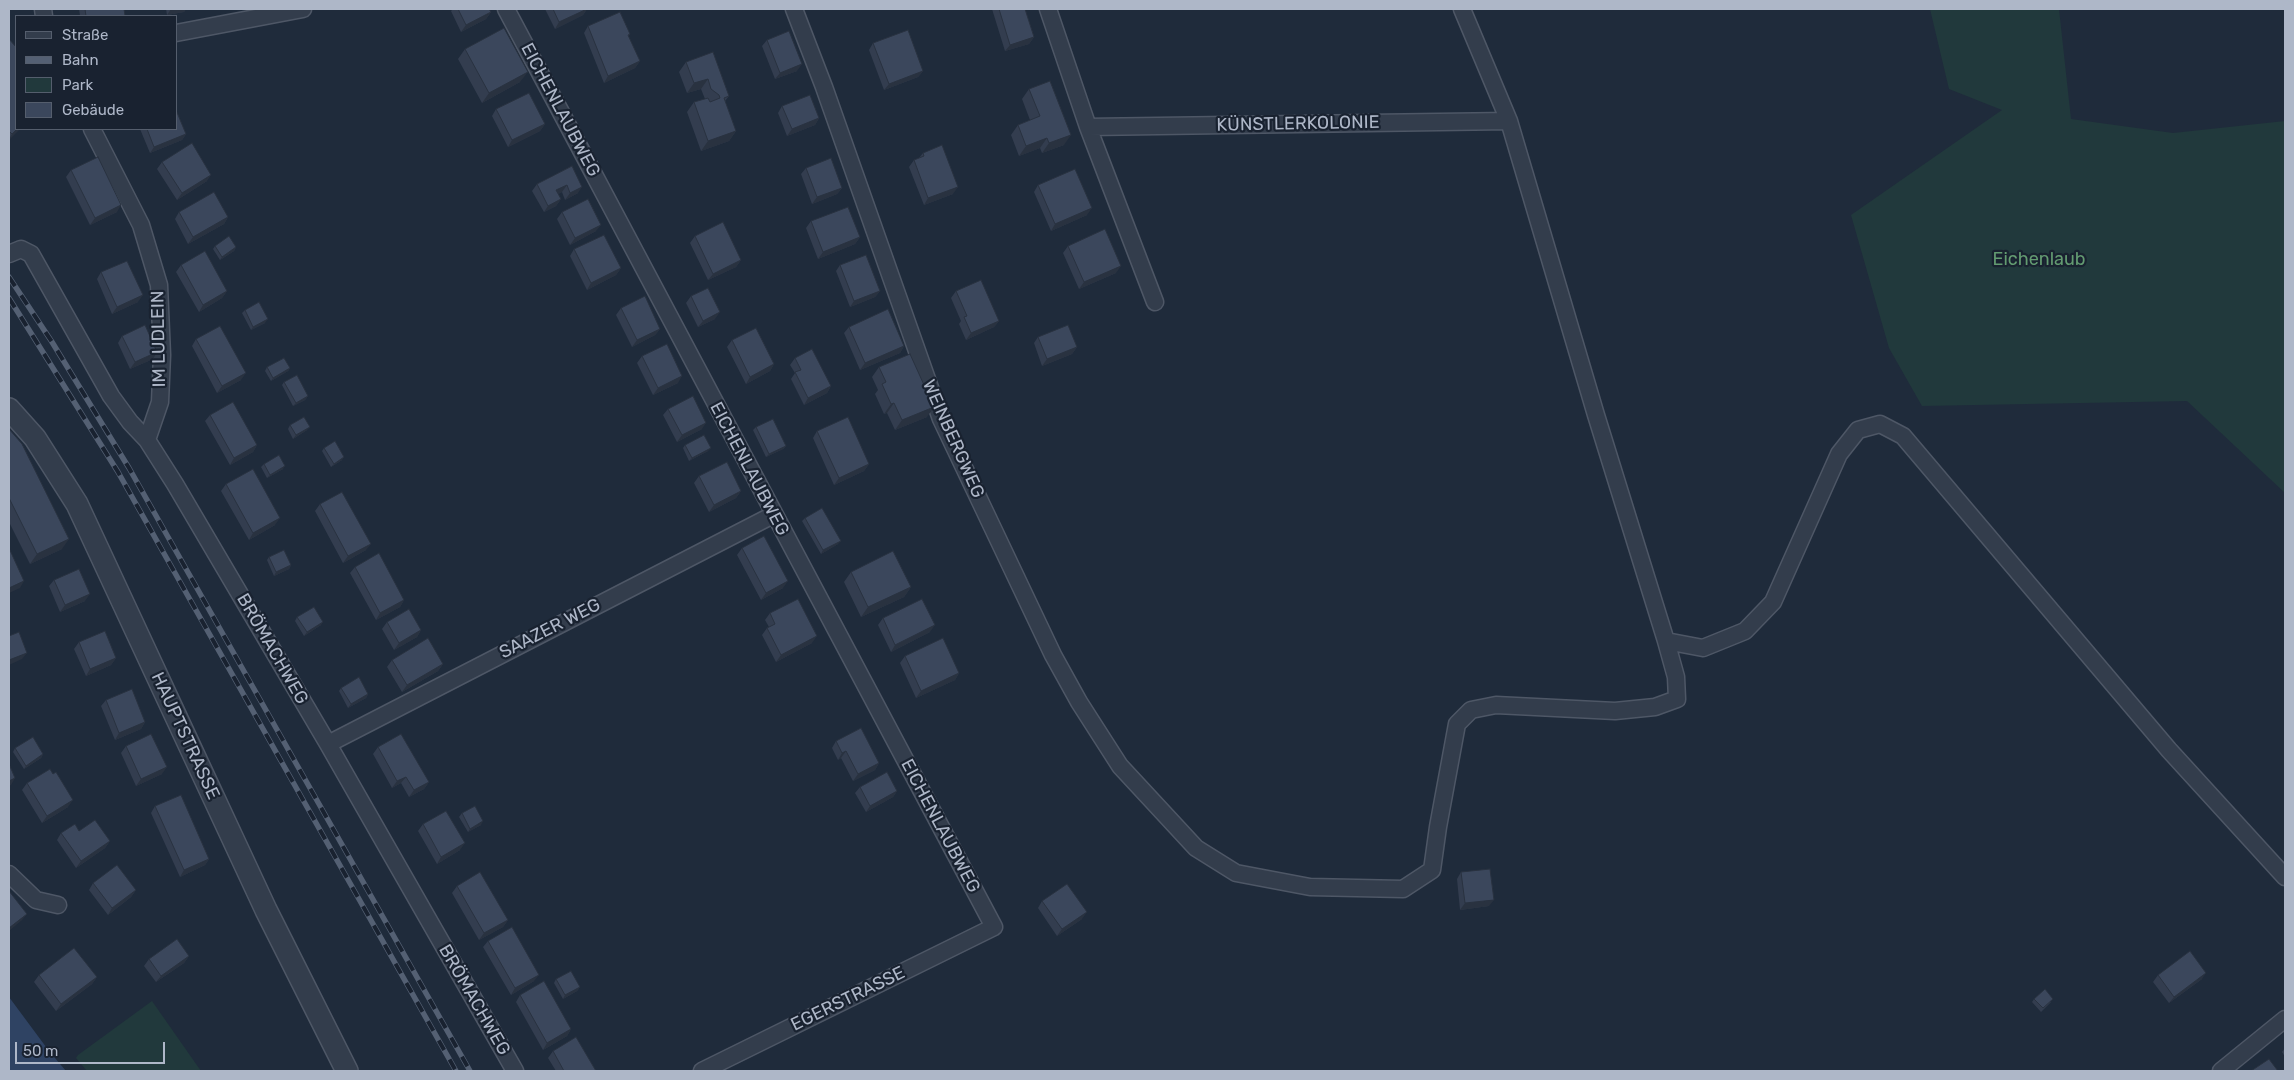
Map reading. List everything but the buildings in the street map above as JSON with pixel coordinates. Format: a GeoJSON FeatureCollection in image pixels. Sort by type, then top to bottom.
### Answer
{"type":"FeatureCollection","features":[{"type":"Feature","properties":{"kind":"street"},"geometry":{"type":"LineString","coordinates":[[178,31],[240,14],[303,9]]}},
{"type":"Feature","properties":{"kind":"street","name":"EICHENLAUBWEG"},"geometry":{"type":"LineString","coordinates":[[506,9],[773,515],[994,927]]}},
{"type":"Feature","properties":{"kind":"street","name":"WEINBERGWEG"},"geometry":{"type":"LineString","coordinates":[[794,9],[824,87],[941,419],[1053,655],[1079,702],[1120,766],[1196,848],[1236,873],[1310,887],[1403,889],[1432,870],[1438,826],[1457,724],[1471,710],[1496,705],[1615,711],[1655,707],[1676,699],[1676,677],[1666,641]]}},
{"type":"Feature","properties":{"kind":"street"},"geometry":{"type":"LineString","coordinates":[[1048,9],[1088,127],[1155,302]]}},
{"type":"Feature","properties":{"kind":"street"},"geometry":{"type":"LineString","coordinates":[[1462,9],[1509,121],[1666,641],[1704,648],[1745,631],[1773,602],[1839,454],[1858,430],[1880,424],[1903,436],[2169,750],[2285,877]]}},
{"type":"Feature","properties":{"kind":"street","name":"KÜNSTLERKOLONIE"},"geometry":{"type":"LineString","coordinates":[[1088,127],[1509,121]]}},
{"type":"Feature","properties":{"kind":"street","name":"IM LUDLEIN"},"geometry":{"type":"LineString","coordinates":[[93,130],[141,225],[158,285],[162,355],[160,402],[147,440]]}},
{"type":"Feature","properties":{"kind":"street","name":"BRÖMACHWEG"},"geometry":{"type":"LineString","coordinates":[[9,254],[21,249],[31,254],[111,396],[130,422],[147,440],[328,744],[515,1071]]}},
{"type":"Feature","properties":{"kind":"street","name":"HAUPTSTRASSE"},"geometry":{"type":"LineString","coordinates":[[9,408],[36,438],[77,504],[266,910],[347,1071]]}},
{"type":"Feature","properties":{"kind":"street","name":"SAAZER WEG"},"geometry":{"type":"LineString","coordinates":[[328,744],[773,515]]}},
{"type":"Feature","properties":{"kind":"street"},"geometry":{"type":"LineString","coordinates":[[9,874],[36,900],[58,906]]}},
{"type":"Feature","properties":{"kind":"street","name":"EGERSTRASSE"},"geometry":{"type":"LineString","coordinates":[[702,1071],[994,927]]}},
{"type":"Feature","properties":{"kind":"street"},"geometry":{"type":"LineString","coordinates":[[2220,1071],[2285,1019]]}},
{"type":"Feature","properties":{"kind":"green space","name":"Eichenlaub"},"geometry":{"type":"Polygon","coordinates":[[[1930,9],[2059,9],[2071,119],[2173,133],[2285,121],[2285,493],[2187,401],[1922,406],[1889,348],[1851,215],[2002,110],[1949,89],[1930,9]]]}},
{"type":"Feature","properties":{"kind":"green space"},"geometry":{"type":"Polygon","coordinates":[[[152,1001],[201,1071],[87,1071],[76,1058],[78,1055],[152,1001]]]}},
{"type":"Feature","properties":{"kind":"water"},"geometry":{"type":"Polygon","coordinates":[[[9,997],[49,1051],[66,1071],[9,1071],[9,997]]]}},
{"type":"Feature","properties":{"kind":"railway"},"geometry":{"type":"LineString","coordinates":[[9,277],[52,342],[129,468],[470,1071]]}},
{"type":"Feature","properties":{"kind":"railway"},"geometry":{"type":"LineString","coordinates":[[9,298],[118,472],[456,1071]]}}]}
